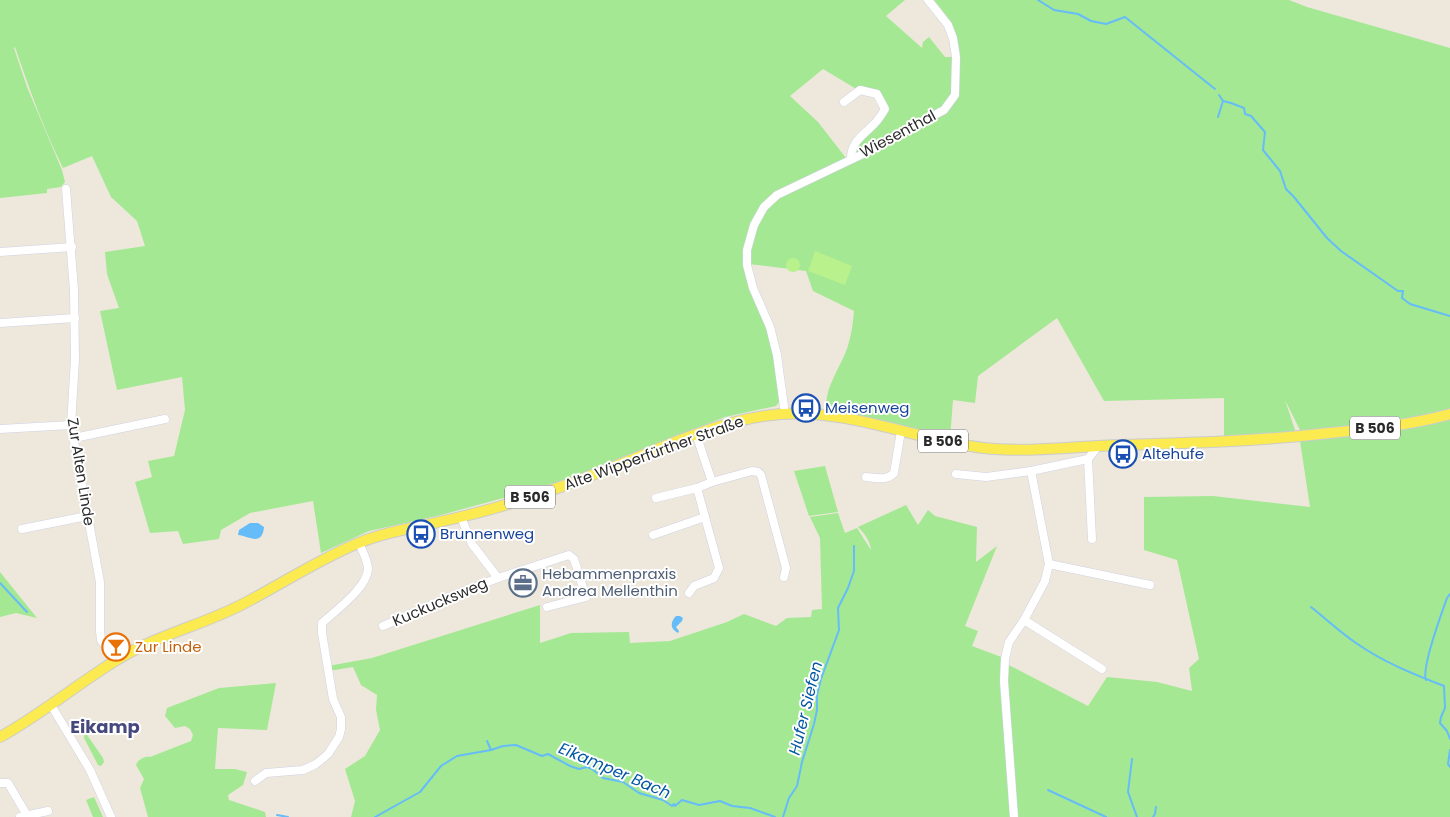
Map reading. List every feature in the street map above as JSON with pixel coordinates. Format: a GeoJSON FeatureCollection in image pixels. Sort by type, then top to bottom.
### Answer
{"type":"FeatureCollection","features":[{"type":"Feature","properties":{"kind":"main road","name":"Alte Wipperfürther Straße"},"geometry":{"type":"LineString","coordinates":[[0,737],[115,661],[152,641],[240,606],[291,577],[359,543],[509,504],[567,484],[696,434],[752,417],[785,414],[840,418],[951,443],[986,448],[1040,449],[1195,444],[1298,437],[1398,426],[1450,414]]}},
{"type":"Feature","properties":{"kind":"street","name":"Wiesenthal"},"geometry":{"type":"LineString","coordinates":[[785,414],[777,355],[770,327],[753,288],[749,272],[747,250],[754,225],[764,207],[777,195],[865,153],[944,110],[955,95],[956,58],[953,38],[948,25],[928,0]]}},
{"type":"Feature","properties":{"kind":"street","name":"Wiesenthal"},"geometry":{"type":"LineString","coordinates":[[844,102],[860,90],[877,94],[885,109],[876,122],[858,138],[851,151],[851,159]]}},
{"type":"Feature","properties":{"kind":"street","name":"Zur Alten Linde"},"geometry":{"type":"LineString","coordinates":[[66,189],[72,247],[75,318],[75,359],[71,425],[100,582],[101,640],[115,661]]}},
{"type":"Feature","properties":{"kind":"street"},"geometry":{"type":"LineString","coordinates":[[0,252],[72,247]]}},
{"type":"Feature","properties":{"kind":"street"},"geometry":{"type":"LineString","coordinates":[[0,323],[75,318]]}},
{"type":"Feature","properties":{"kind":"street"},"geometry":{"type":"LineString","coordinates":[[74,438],[165,419]]}},
{"type":"Feature","properties":{"kind":"street"},"geometry":{"type":"LineString","coordinates":[[0,430],[71,425]]}},
{"type":"Feature","properties":{"kind":"street"},"geometry":{"type":"LineString","coordinates":[[866,477],[884,479],[894,473],[901,431]]}},
{"type":"Feature","properties":{"kind":"street"},"geometry":{"type":"LineString","coordinates":[[696,434],[712,482]]}},
{"type":"Feature","properties":{"kind":"street"},"geometry":{"type":"LineString","coordinates":[[1092,539],[1088,459],[1098,446]]}},
{"type":"Feature","properties":{"kind":"street"},"geometry":{"type":"LineString","coordinates":[[956,474],[986,477],[1031,471],[1088,459]]}},
{"type":"Feature","properties":{"kind":"street"},"geometry":{"type":"LineString","coordinates":[[656,498],[752,471],[758,472],[761,476],[786,568],[784,577]]}},
{"type":"Feature","properties":{"kind":"street"},"geometry":{"type":"LineString","coordinates":[[1014,817],[1004,659],[1009,642],[1024,620],[1045,581],[1049,564],[1031,471]]}},
{"type":"Feature","properties":{"kind":"street"},"geometry":{"type":"LineString","coordinates":[[689,593],[694,586],[714,578],[719,568],[697,488]]}},
{"type":"Feature","properties":{"kind":"street"},"geometry":{"type":"LineString","coordinates":[[22,529],[87,516]]}},
{"type":"Feature","properties":{"kind":"street"},"geometry":{"type":"LineString","coordinates":[[461,517],[472,544],[498,578]]}},
{"type":"Feature","properties":{"kind":"street"},"geometry":{"type":"LineString","coordinates":[[653,535],[705,517]]}},
{"type":"Feature","properties":{"kind":"street"},"geometry":{"type":"LineString","coordinates":[[255,781],[266,773],[303,770],[316,764],[328,754],[338,737],[341,729],[340,717],[333,699],[322,623],[366,579],[368,568],[359,543]]}},
{"type":"Feature","properties":{"kind":"street","name":"Kuckucksweg"},"geometry":{"type":"LineString","coordinates":[[383,626],[498,578],[569,555],[574,559],[586,597],[547,607]]}},
{"type":"Feature","properties":{"kind":"street"},"geometry":{"type":"LineString","coordinates":[[1049,564],[1150,585]]}},
{"type":"Feature","properties":{"kind":"street"},"geometry":{"type":"LineString","coordinates":[[1024,620],[1102,669]]}},
{"type":"Feature","properties":{"kind":"street"},"geometry":{"type":"LineString","coordinates":[[51,705],[86,763],[111,817]]}},
{"type":"Feature","properties":{"kind":"street"},"geometry":{"type":"LineString","coordinates":[[0,783],[8,783],[25,816],[48,811]]}},
{"type":"Feature","properties":{"kind":"green space"},"geometry":{"type":"Polygon","coordinates":[[[0,0],[905,0],[886,16],[922,48],[923,42],[929,37],[945,57],[957,57],[956,33],[949,19],[934,0],[1289,0],[1307,7],[1450,48],[1450,410],[1396,422],[1301,432],[1285,400],[1296,433],[1224,437],[1224,398],[1104,401],[1057,318],[978,376],[975,403],[953,400],[950,439],[827,412],[826,403],[830,385],[846,350],[851,334],[854,311],[813,291],[806,271],[749,264],[753,235],[758,221],[766,209],[783,195],[851,160],[856,143],[872,128],[886,109],[877,93],[858,90],[823,69],[790,96],[818,122],[846,158],[775,193],[761,207],[750,226],[743,250],[744,266],[750,288],[767,328],[775,355],[780,401],[776,406],[725,417],[558,483],[441,515],[369,531],[321,553],[313,501],[250,513],[221,530],[219,539],[183,544],[178,531],[150,533],[135,482],[152,477],[148,461],[174,456],[185,410],[182,377],[117,390],[100,311],[119,308],[107,274],[105,252],[145,246],[137,221],[111,197],[92,156],[63,168],[43,124],[15,47],[27,87],[62,170],[65,182],[61,187],[47,189],[47,193],[0,198],[0,0]]]}},
{"type":"Feature","properties":{"kind":"green space"},"geometry":{"type":"Polygon","coordinates":[[[815,251],[852,266],[845,285],[808,271],[815,251]]]}},
{"type":"Feature","properties":{"kind":"green space"},"geometry":{"type":"Polygon","coordinates":[[[793,258],[798,260],[800,265],[798,270],[793,272],[788,270],[786,265],[788,260],[793,258]]]}},
{"type":"Feature","properties":{"kind":"green space"},"geometry":{"type":"Polygon","coordinates":[[[1450,419],[1450,817],[351,817],[355,801],[345,769],[365,756],[380,730],[376,710],[377,695],[361,685],[353,667],[329,671],[328,666],[372,658],[540,605],[540,643],[571,633],[629,632],[630,643],[670,641],[727,622],[744,614],[776,626],[787,618],[811,617],[812,610],[822,609],[820,538],[810,517],[838,513],[845,533],[857,528],[871,550],[868,540],[858,527],[906,505],[918,525],[928,510],[935,516],[977,527],[976,562],[997,546],[965,626],[978,631],[972,646],[1004,658],[1005,663],[1088,706],[1107,677],[1157,682],[1192,691],[1189,668],[1199,659],[1177,560],[1144,550],[1144,497],[1213,496],[1310,507],[1300,441],[1397,431],[1450,419]]]}},
{"type":"Feature","properties":{"kind":"green space"},"geometry":{"type":"Polygon","coordinates":[[[825,466],[838,512],[809,516],[794,471],[825,466]]]}},
{"type":"Feature","properties":{"kind":"green space"},"geometry":{"type":"Polygon","coordinates":[[[0,572],[37,618],[16,613],[0,617],[0,572]]]}},
{"type":"Feature","properties":{"kind":"green space"},"geometry":{"type":"Polygon","coordinates":[[[276,683],[267,730],[218,728],[215,769],[235,769],[247,772],[243,785],[228,795],[229,800],[265,812],[266,817],[148,817],[140,788],[144,779],[136,765],[137,763],[144,758],[191,741],[193,735],[190,729],[185,726],[175,728],[165,716],[167,708],[219,688],[276,683]]]}},
{"type":"Feature","properties":{"kind":"green space"},"geometry":{"type":"Polygon","coordinates":[[[85,732],[103,758],[104,762],[101,766],[98,765],[84,738],[85,732]]]}},
{"type":"Feature","properties":{"kind":"green space"},"geometry":{"type":"Polygon","coordinates":[[[94,797],[103,817],[93,817],[86,800],[94,797]]]}},
{"type":"Feature","properties":{"kind":"water"},"geometry":{"type":"Polygon","coordinates":[[[250,523],[258,523],[264,527],[261,537],[258,539],[238,535],[239,530],[250,523]]]}},
{"type":"Feature","properties":{"kind":"water"},"geometry":{"type":"Polygon","coordinates":[[[676,616],[683,618],[676,627],[679,631],[678,633],[673,630],[672,625],[676,616]]]}},
{"type":"Feature","properties":{"kind":"waterway"},"geometry":{"type":"LineString","coordinates":[[1038,0],[1054,10],[1078,14],[1091,21],[1106,24],[1125,17],[1215,89]]}},
{"type":"Feature","properties":{"kind":"waterway"},"geometry":{"type":"LineString","coordinates":[[1219,95],[1223,101],[1244,108],[1245,114],[1251,116],[1265,132],[1263,150],[1280,171],[1286,189],[1327,238],[1341,251],[1398,291],[1403,291],[1402,298],[1410,304],[1450,316]]}},
{"type":"Feature","properties":{"kind":"waterway"},"geometry":{"type":"LineString","coordinates":[[1218,117],[1223,101]]}},
{"type":"Feature","properties":{"kind":"waterway","name":"Hufer Siefen"},"geometry":{"type":"LineString","coordinates":[[783,817],[789,798],[797,786],[802,762],[814,724],[821,679],[839,630],[838,608],[854,571],[854,546]]}},
{"type":"Feature","properties":{"kind":"waterway"},"geometry":{"type":"LineString","coordinates":[[0,583],[27,612]]}},
{"type":"Feature","properties":{"kind":"waterway"},"geometry":{"type":"LineString","coordinates":[[1426,680],[1426,664],[1429,652],[1444,605],[1450,594]]}},
{"type":"Feature","properties":{"kind":"waterway"},"geometry":{"type":"LineString","coordinates":[[1311,607],[1366,650],[1399,667],[1444,686],[1445,708],[1440,723],[1447,731],[1450,739]]}},
{"type":"Feature","properties":{"kind":"waterway"},"geometry":{"type":"LineString","coordinates":[[487,741],[491,750]]}},
{"type":"Feature","properties":{"kind":"waterway","name":"Eikamper Bach"},"geometry":{"type":"LineString","coordinates":[[375,817],[420,792],[441,766],[457,756],[516,745],[542,756],[548,754],[579,769],[587,767],[603,778],[623,782],[639,793],[663,800],[672,806],[674,804],[675,806],[682,800],[699,805],[720,801],[732,806],[750,808],[775,817]]}},
{"type":"Feature","properties":{"kind":"waterway"},"geometry":{"type":"LineString","coordinates":[[1450,750],[1448,764],[1450,767]]}},
{"type":"Feature","properties":{"kind":"waterway"},"geometry":{"type":"LineString","coordinates":[[1132,759],[1128,792],[1137,817]]}},
{"type":"Feature","properties":{"kind":"waterway"},"geometry":{"type":"LineString","coordinates":[[1048,790],[1106,817]]}},
{"type":"Feature","properties":{"kind":"waterway"},"geometry":{"type":"LineString","coordinates":[[1153,817],[1156,807]]}},
{"type":"Feature","properties":{"kind":"waterway","name":"Eikamper Bach"},"geometry":{"type":"LineString","coordinates":[[277,815],[288,817]]}},
{"type":"Feature","properties":{"kind":"place","name":"Meisenweg"},"geometry":{"type":"Point","coordinates":[806,408]}},
{"type":"Feature","properties":{"kind":"place","name":"Altehufe"},"geometry":{"type":"Point","coordinates":[1123,454]}},
{"type":"Feature","properties":{"kind":"place","name":"Brunnenweg"},"geometry":{"type":"Point","coordinates":[421,534]}},
{"type":"Feature","properties":{"kind":"place","name":"Hebammenpraxis Andrea Mellenthin"},"geometry":{"type":"Point","coordinates":[523,583]}},
{"type":"Feature","properties":{"kind":"place","name":"Zur Linde"},"geometry":{"type":"Point","coordinates":[116,647]}},
{"type":"Feature","properties":{"kind":"district","name":"Eikamp"},"geometry":{"type":"Point","coordinates":[105,727]}}]}
